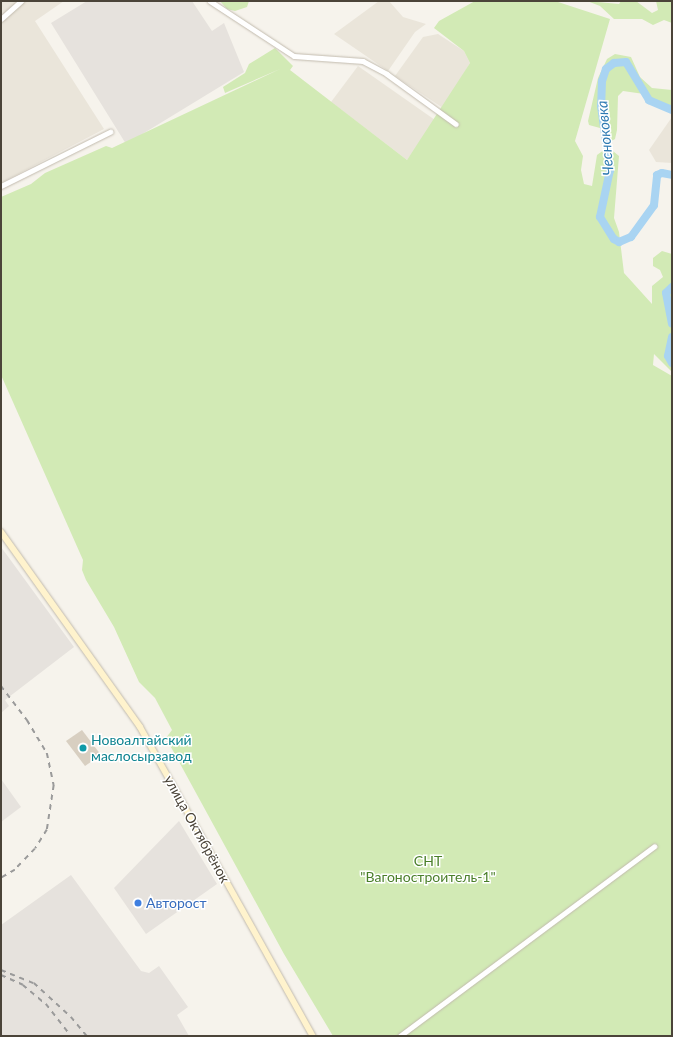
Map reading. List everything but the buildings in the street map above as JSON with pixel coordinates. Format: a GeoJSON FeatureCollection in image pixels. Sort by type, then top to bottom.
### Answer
{"type":"FeatureCollection","features":[{"type":"Feature","properties":{"kind":"street"},"geometry":{"type":"LineString","coordinates":[[1,19],[21,1]]}},
{"type":"Feature","properties":{"kind":"street"},"geometry":{"type":"LineString","coordinates":[[210,1],[294,56],[357,59],[386,74],[456,124]]}},
{"type":"Feature","properties":{"kind":"street"},"geometry":{"type":"LineString","coordinates":[[1,186],[110,132]]}},
{"type":"Feature","properties":{"kind":"street","name":"улица Октябрёнок"},"geometry":{"type":"LineString","coordinates":[[1,532],[140,727],[313,1036]]}},
{"type":"Feature","properties":{"kind":"street"},"geometry":{"type":"LineString","coordinates":[[400,1036],[654,847]]}},
{"type":"Feature","properties":{"kind":"shaded area"},"geometry":{"type":"Polygon","coordinates":[[[1,1],[64,1],[35,21],[104,129],[1,183],[1,1]]]}},
{"type":"Feature","properties":{"kind":"shaded area"},"geometry":{"type":"Polygon","coordinates":[[[87,1],[192,1],[212,31],[224,23],[244,72],[126,144],[51,23],[87,1]]]}},
{"type":"Feature","properties":{"kind":"shaded area"},"geometry":{"type":"Polygon","coordinates":[[[379,1],[389,1],[403,17],[426,24],[415,32],[388,71],[334,34],[379,1]]]}},
{"type":"Feature","properties":{"kind":"shaded area"},"geometry":{"type":"Polygon","coordinates":[[[438,34],[464,51],[470,63],[443,108],[395,76],[423,37],[438,34]]]}},
{"type":"Feature","properties":{"kind":"shaded area"},"geometry":{"type":"Polygon","coordinates":[[[358,66],[435,120],[407,160],[331,102],[358,66]]]}},
{"type":"Feature","properties":{"kind":"shaded area"},"geometry":{"type":"Polygon","coordinates":[[[672,117],[672,163],[656,162],[649,150],[672,117]]]}},
{"type":"Feature","properties":{"kind":"shaded area"},"geometry":{"type":"Polygon","coordinates":[[[1,547],[74,647],[5,700],[9,706],[1,713],[1,547]]]}},
{"type":"Feature","properties":{"kind":"shaded area"},"geometry":{"type":"Polygon","coordinates":[[[1,779],[21,807],[1,822],[1,779]]]}},
{"type":"Feature","properties":{"kind":"shaded area"},"geometry":{"type":"Polygon","coordinates":[[[179,821],[217,884],[146,934],[114,888],[179,821]]]}},
{"type":"Feature","properties":{"kind":"shaded area"},"geometry":{"type":"Polygon","coordinates":[[[71,875],[141,971],[149,973],[159,966],[188,1007],[177,1015],[189,1036],[1,1036],[1,925],[71,875]]]}},
{"type":"Feature","properties":{"kind":"green space"},"geometry":{"type":"Polygon","coordinates":[[[220,1],[249,1],[247,7],[235,11],[227,9],[220,1]]]}},
{"type":"Feature","properties":{"kind":"green space","name":"СНТ \"Вагоностроитель-1\""},"geometry":{"type":"Polygon","coordinates":[[[475,1],[555,1],[610,19],[575,141],[583,156],[581,170],[584,184],[592,186],[597,155],[608,147],[619,156],[614,218],[619,232],[624,273],[652,304],[652,286],[663,277],[660,270],[653,266],[653,258],[662,251],[672,254],[672,372],[654,354],[653,365],[672,376],[672,1036],[333,1036],[284,954],[166,738],[172,730],[155,698],[139,682],[114,627],[86,580],[82,570],[83,560],[1,375],[1,197],[31,184],[45,173],[106,146],[112,148],[280,69],[225,93],[223,87],[245,73],[249,64],[275,48],[293,66],[290,70],[407,160],[470,63],[464,51],[434,28],[439,21],[475,1]]]}},
{"type":"Feature","properties":{"kind":"green space"},"geometry":{"type":"Polygon","coordinates":[[[587,1],[619,4],[621,1],[636,1],[652,13],[658,10],[656,1],[672,1],[672,23],[664,20],[653,25],[642,19],[614,19],[600,6],[587,1]]]}},
{"type":"Feature","properties":{"kind":"green space"},"geometry":{"type":"Polygon","coordinates":[[[615,54],[631,57],[640,77],[652,88],[672,90],[672,109],[660,108],[644,94],[623,91],[618,96],[617,130],[615,139],[608,143],[600,128],[589,125],[588,121],[598,78],[607,59],[615,54]]]}},
{"type":"Feature","properties":{"kind":"waterway","name":"Чесноковка"},"geometry":{"type":"LineString","coordinates":[[672,110],[649,100],[626,62],[614,63],[606,69],[602,81],[601,106],[610,170],[600,217],[614,239],[619,242],[631,237],[654,205],[657,175],[662,173],[672,175]]}},
{"type":"Feature","properties":{"kind":"waterway","name":"Чесноковка"},"geometry":{"type":"LineString","coordinates":[[672,287],[666,293],[672,323]]}},
{"type":"Feature","properties":{"kind":"waterway","name":"Чесноковка"},"geometry":{"type":"LineString","coordinates":[[672,337],[668,356],[672,363]]}},
{"type":"Feature","properties":{"kind":"railway"},"geometry":{"type":"LineString","coordinates":[[1,686],[27,720],[47,753],[54,785],[47,830],[35,849],[15,870],[1,878]]}},
{"type":"Feature","properties":{"kind":"railway"},"geometry":{"type":"LineString","coordinates":[[1,970],[34,983],[71,1017],[87,1036]]}},
{"type":"Feature","properties":{"kind":"railway"},"geometry":{"type":"LineString","coordinates":[[1,975],[23,985],[46,1004],[71,1036]]}},
{"type":"Feature","properties":{"kind":"place","name":"Новоалтайский маслосырзавод"},"geometry":{"type":"Point","coordinates":[83,748]}},
{"type":"Feature","properties":{"kind":"place","name":"Авторост"},"geometry":{"type":"Point","coordinates":[138,903]}}]}
